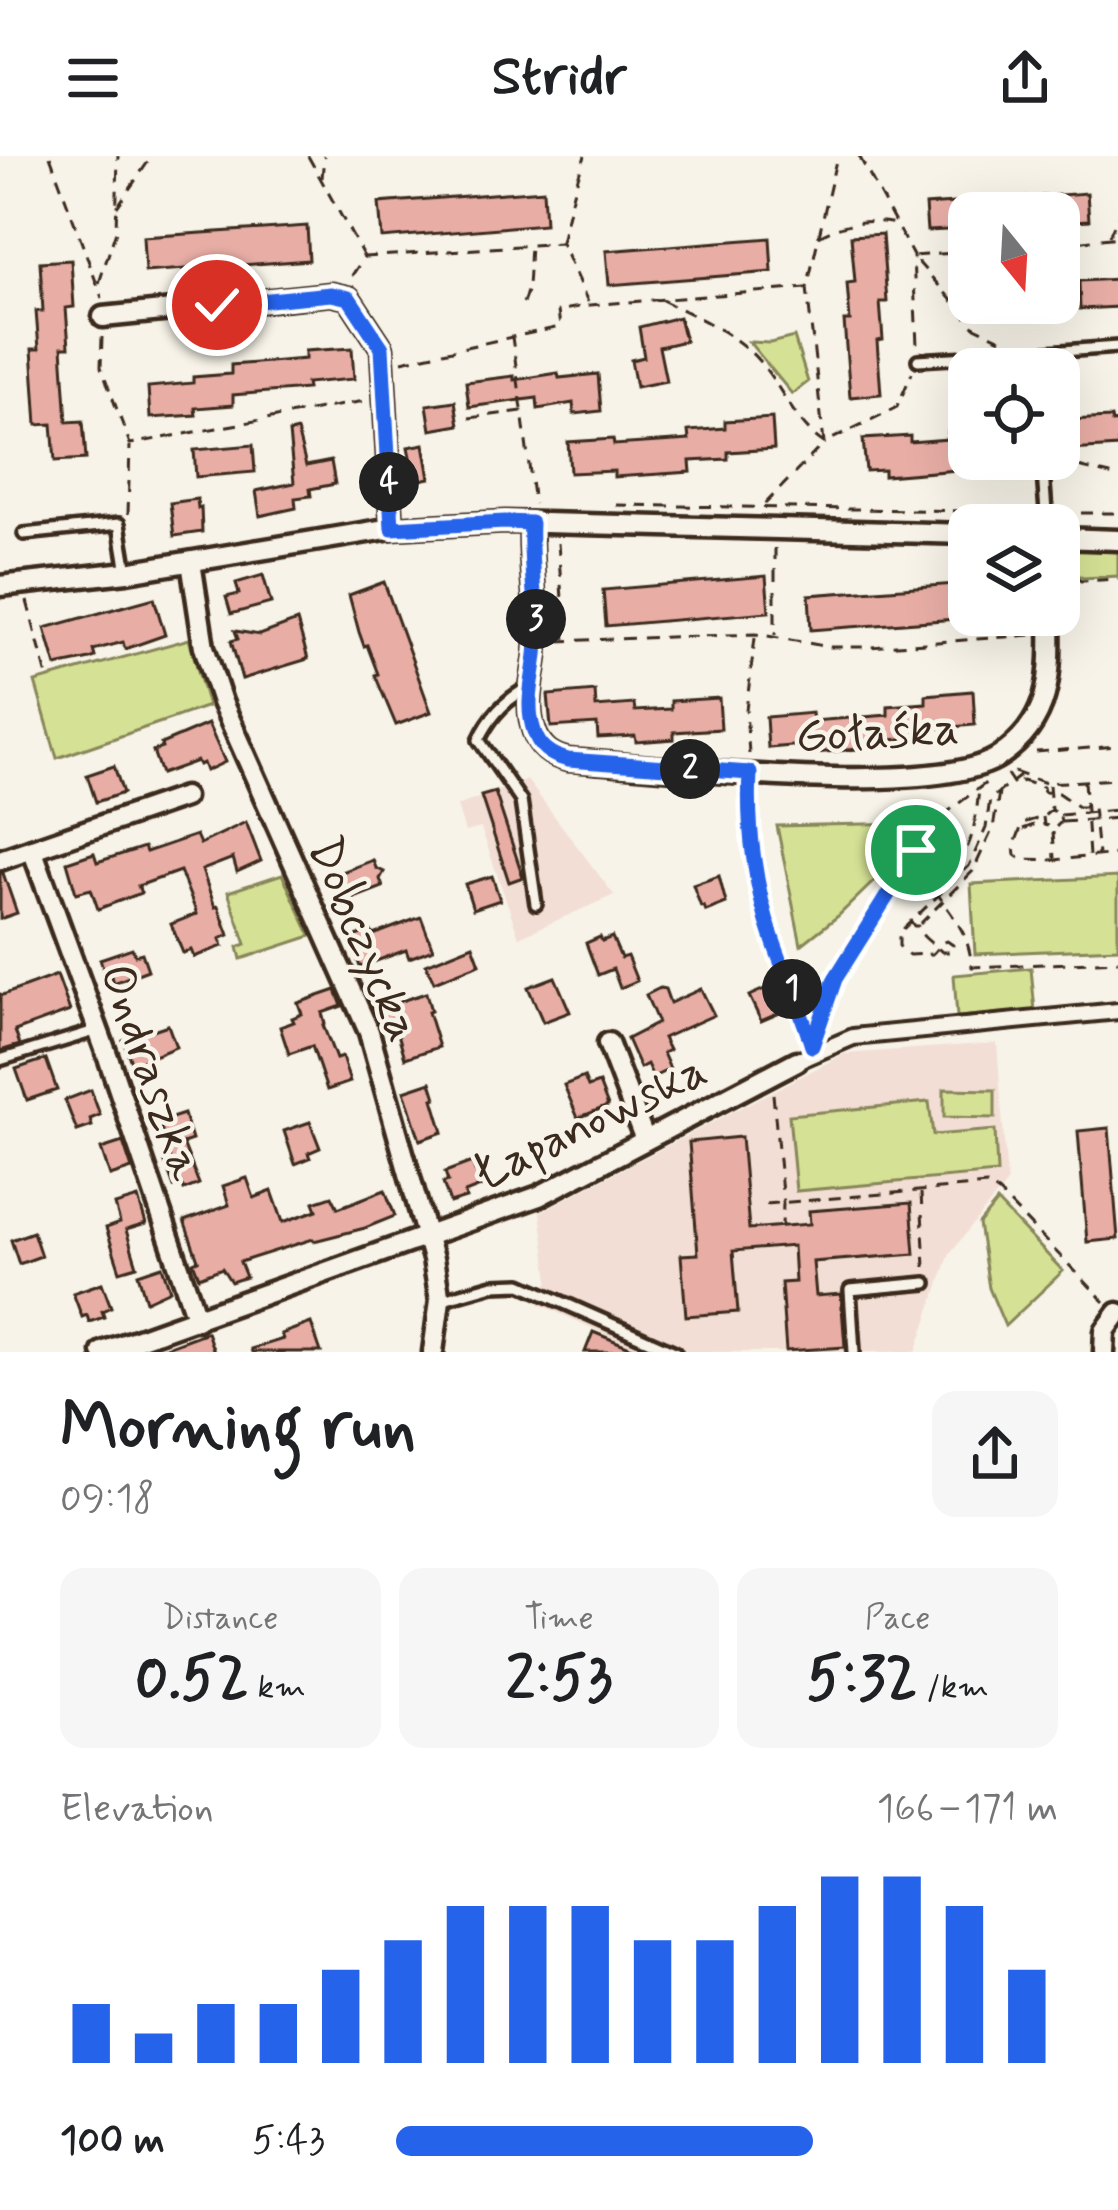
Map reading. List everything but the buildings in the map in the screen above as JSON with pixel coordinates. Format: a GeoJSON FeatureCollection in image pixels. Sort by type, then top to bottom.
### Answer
{"type":"FeatureCollection","features":[{"type":"Feature","properties":{"kind":"street"},"geometry":{"type":"LineString","coordinates":[[103,317],[341,294],[349,298],[382,348],[392,528]]}},
{"type":"Feature","properties":{"kind":"street"},"geometry":{"type":"LineString","coordinates":[[0,586],[127,572],[392,528],[532,522],[948,533]]}},
{"type":"Feature","properties":{"kind":"street","name":"Gołaśka"},"geometry":{"type":"LineString","coordinates":[[532,522],[538,642],[531,717],[543,748],[559,758],[750,773],[897,777],[967,769],[1005,758],[1036,716],[1051,671],[1050,636]]}},
{"type":"Feature","properties":{"kind":"street"},"geometry":{"type":"LineString","coordinates":[[1080,538],[1118,539]]}},
{"type":"Feature","properties":{"kind":"street","name":"Dobczycka"},"geometry":{"type":"LineString","coordinates":[[191,562],[205,646],[222,702],[369,1032],[440,1300],[434,1352]]}},
{"type":"Feature","properties":{"kind":"street"},"geometry":{"type":"LineString","coordinates":[[0,860],[184,797]]}},
{"type":"Feature","properties":{"kind":"street","name":"Ondraszka"},"geometry":{"type":"LineString","coordinates":[[32,849],[197,1320]]}},
{"type":"Feature","properties":{"kind":"street","name":"Łapanowska"},"geometry":{"type":"LineString","coordinates":[[103,1352],[539,1196],[797,1060],[853,1037],[1118,1011]]}},
{"type":"Feature","properties":{"kind":"street"},"geometry":{"type":"LineString","coordinates":[[608,1042],[645,1140]]}},
{"type":"Feature","properties":{"kind":"street"},"geometry":{"type":"LineString","coordinates":[[1104,1352],[1105,1330],[1117,1313]]}},
{"type":"Feature","properties":{"kind":"lane"},"geometry":{"type":"LineString","coordinates":[[1080,350],[1118,347]]}},
{"type":"Feature","properties":{"kind":"lane"},"geometry":{"type":"LineString","coordinates":[[918,360],[948,358]]}},
{"type":"Feature","properties":{"kind":"lane"},"geometry":{"type":"LineString","coordinates":[[24,534],[119,524],[127,572]]}},
{"type":"Feature","properties":{"kind":"lane"},"geometry":{"type":"LineString","coordinates":[[531,686],[516,693],[487,721],[479,740],[521,801],[536,904]]}},
{"type":"Feature","properties":{"kind":"lane"},"geometry":{"type":"LineString","coordinates":[[0,1060],[98,1030]]}},
{"type":"Feature","properties":{"kind":"lane"},"geometry":{"type":"LineString","coordinates":[[854,1352],[850,1290],[926,1283]]}},
{"type":"Feature","properties":{"kind":"lane"},"geometry":{"type":"LineString","coordinates":[[440,1300],[493,1285],[521,1284],[675,1352]]}},
{"type":"Feature","properties":{"kind":"path"},"geometry":{"type":"LineString","coordinates":[[50,156],[103,300],[101,367],[130,444],[130,512],[119,524]]}},
{"type":"Feature","properties":{"kind":"path"},"geometry":{"type":"LineString","coordinates":[[98,287],[116,231],[118,156]]}},
{"type":"Feature","properties":{"kind":"path"},"geometry":{"type":"LineString","coordinates":[[116,208],[152,156]]}},
{"type":"Feature","properties":{"kind":"path"},"geometry":{"type":"LineString","coordinates":[[308,156],[364,257]]}},
{"type":"Feature","properties":{"kind":"path"},"geometry":{"type":"LineString","coordinates":[[322,179],[325,156]]}},
{"type":"Feature","properties":{"kind":"path"},"geometry":{"type":"LineString","coordinates":[[586,156],[561,243],[590,305]]}},
{"type":"Feature","properties":{"kind":"path"},"geometry":{"type":"LineString","coordinates":[[824,443],[807,288],[837,156]]}},
{"type":"Feature","properties":{"kind":"path"},"geometry":{"type":"LineString","coordinates":[[859,156],[913,256],[975,327],[1023,348]]}},
{"type":"Feature","properties":{"kind":"path"},"geometry":{"type":"LineString","coordinates":[[1108,240],[1118,216]]}},
{"type":"Feature","properties":{"kind":"path"},"geometry":{"type":"LineString","coordinates":[[819,236],[847,224],[881,221],[897,225]]}},
{"type":"Feature","properties":{"kind":"path"},"geometry":{"type":"LineString","coordinates":[[1080,242],[1118,237]]}},
{"type":"Feature","properties":{"kind":"path"},"geometry":{"type":"LineString","coordinates":[[364,257],[561,243]]}},
{"type":"Feature","properties":{"kind":"path"},"geometry":{"type":"LineString","coordinates":[[523,303],[529,291],[526,273],[531,244]]}},
{"type":"Feature","properties":{"kind":"path"},"geometry":{"type":"LineString","coordinates":[[913,256],[948,254]]}},
{"type":"Feature","properties":{"kind":"path"},"geometry":{"type":"LineString","coordinates":[[764,506],[824,443],[897,406],[918,360],[913,256]]}},
{"type":"Feature","properties":{"kind":"path"},"geometry":{"type":"LineString","coordinates":[[341,294],[364,257]]}},
{"type":"Feature","properties":{"kind":"path"},"geometry":{"type":"LineString","coordinates":[[398,362],[560,328],[558,311],[590,305],[807,288]]}},
{"type":"Feature","properties":{"kind":"path"},"geometry":{"type":"LineString","coordinates":[[662,300],[750,351],[813,436],[824,443]]}},
{"type":"Feature","properties":{"kind":"path"},"geometry":{"type":"LineString","coordinates":[[512,337],[532,522],[558,541],[565,640]]}},
{"type":"Feature","properties":{"kind":"path"},"geometry":{"type":"LineString","coordinates":[[130,444],[384,397]]}},
{"type":"Feature","properties":{"kind":"path"},"geometry":{"type":"LineString","coordinates":[[469,418],[522,411]]}},
{"type":"Feature","properties":{"kind":"path"},"geometry":{"type":"LineString","coordinates":[[1080,468],[1118,477]]}},
{"type":"Feature","properties":{"kind":"path"},"geometry":{"type":"LineString","coordinates":[[602,505],[948,510]]}},
{"type":"Feature","properties":{"kind":"path"},"geometry":{"type":"LineString","coordinates":[[1080,512],[1118,513]]}},
{"type":"Feature","properties":{"kind":"path"},"geometry":{"type":"LineString","coordinates":[[775,553],[776,636]]}},
{"type":"Feature","properties":{"kind":"path"},"geometry":{"type":"LineString","coordinates":[[1080,580],[1118,579]]}},
{"type":"Feature","properties":{"kind":"path"},"geometry":{"type":"LineString","coordinates":[[26,602],[48,680]]}},
{"type":"Feature","properties":{"kind":"path"},"geometry":{"type":"LineString","coordinates":[[756,634],[746,710],[757,875],[771,936],[812,1046],[835,979],[916,850],[933,824],[969,796]]}},
{"type":"Feature","properties":{"kind":"path"},"geometry":{"type":"LineString","coordinates":[[538,642],[756,634],[870,647],[956,636]]}},
{"type":"Feature","properties":{"kind":"path"},"geometry":{"type":"LineString","coordinates":[[1005,758],[1014,753],[1118,746]]}},
{"type":"Feature","properties":{"kind":"path"},"geometry":{"type":"LineString","coordinates":[[1005,758],[1020,776],[1049,783],[1118,779]]}},
{"type":"Feature","properties":{"kind":"path"},"geometry":{"type":"LineString","coordinates":[[1005,758],[1016,786],[1022,782],[1058,793],[1086,810],[1118,810]]}},
{"type":"Feature","properties":{"kind":"path"},"geometry":{"type":"LineString","coordinates":[[918,926],[938,948],[932,954],[906,954],[899,946],[899,934],[910,920],[974,871],[993,827],[1000,791],[1020,776]]}},
{"type":"Feature","properties":{"kind":"path"},"geometry":{"type":"LineString","coordinates":[[1084,781],[1089,857]]}},
{"type":"Feature","properties":{"kind":"path"},"geometry":{"type":"LineString","coordinates":[[1043,819],[1051,810],[1049,783]]}},
{"type":"Feature","properties":{"kind":"path"},"geometry":{"type":"LineString","coordinates":[[953,855],[958,859],[967,851],[980,788]]}},
{"type":"Feature","properties":{"kind":"path"},"geometry":{"type":"LineString","coordinates":[[1051,810],[1061,819],[1118,818]]}},
{"type":"Feature","properties":{"kind":"path"},"geometry":{"type":"LineString","coordinates":[[1052,828],[1061,819],[1086,810]]}},
{"type":"Feature","properties":{"kind":"path"},"geometry":{"type":"LineString","coordinates":[[1095,812],[1098,857]]}},
{"type":"Feature","properties":{"kind":"path"},"geometry":{"type":"LineString","coordinates":[[1055,860],[1052,828],[1043,819],[1028,819],[1014,846],[1018,858],[1055,860],[1118,854]]}},
{"type":"Feature","properties":{"kind":"path"},"geometry":{"type":"LineString","coordinates":[[933,824],[958,833],[953,855],[935,889]]}},
{"type":"Feature","properties":{"kind":"path"},"geometry":{"type":"LineString","coordinates":[[916,850],[962,929],[972,967],[1118,961]]}},
{"type":"Feature","properties":{"kind":"path"},"geometry":{"type":"LineString","coordinates":[[918,926],[942,898]]}},
{"type":"Feature","properties":{"kind":"path"},"geometry":{"type":"LineString","coordinates":[[910,920],[918,926]]}},
{"type":"Feature","properties":{"kind":"path"},"geometry":{"type":"LineString","coordinates":[[923,956],[929,940]]}},
{"type":"Feature","properties":{"kind":"path"},"geometry":{"type":"LineString","coordinates":[[772,1074],[782,1226]]}},
{"type":"Feature","properties":{"kind":"path"},"geometry":{"type":"LineString","coordinates":[[766,1204],[987,1185],[1117,1313]]}},
{"type":"Feature","properties":{"kind":"path"},"geometry":{"type":"LineString","coordinates":[[921,1191],[926,1283]]}},
{"type":"Feature","properties":{"kind":"shaded area"},"geometry":{"type":"Polygon","coordinates":[[[527,780],[614,895],[519,937],[481,828],[465,832],[457,806],[527,780]]]}},
{"type":"Feature","properties":{"kind":"shaded area"},"geometry":{"type":"Polygon","coordinates":[[[997,1043],[1007,1183],[950,1253],[916,1352],[645,1352],[539,1304],[549,1280],[540,1212],[844,1054],[997,1043]]]}},
{"type":"Feature","properties":{"kind":"green space"},"geometry":{"type":"Polygon","coordinates":[[[794,337],[808,382],[792,394],[749,342],[794,337]]]}},
{"type":"Feature","properties":{"kind":"green space"},"geometry":{"type":"Polygon","coordinates":[[[1080,548],[1118,548],[1118,576],[1083,578],[1080,548]]]}},
{"type":"Feature","properties":{"kind":"green space"},"geometry":{"type":"Polygon","coordinates":[[[189,639],[208,706],[57,758],[35,682],[189,639]]]}},
{"type":"Feature","properties":{"kind":"green space"},"geometry":{"type":"Polygon","coordinates":[[[907,823],[907,849],[801,945],[777,826],[907,823]]]}},
{"type":"Feature","properties":{"kind":"green space"},"geometry":{"type":"Polygon","coordinates":[[[282,874],[311,936],[241,959],[238,947],[246,944],[228,892],[282,874]]]}},
{"type":"Feature","properties":{"kind":"green space"},"geometry":{"type":"Polygon","coordinates":[[[1118,877],[1118,948],[975,954],[971,884],[1118,877]]]}},
{"type":"Feature","properties":{"kind":"green space"},"geometry":{"type":"Polygon","coordinates":[[[1031,968],[1035,1011],[957,1017],[954,975],[1031,968]]]}},
{"type":"Feature","properties":{"kind":"green space"},"geometry":{"type":"Polygon","coordinates":[[[944,1089],[995,1090],[995,1118],[944,1117],[944,1089]]]}},
{"type":"Feature","properties":{"kind":"green space"},"geometry":{"type":"Polygon","coordinates":[[[929,1102],[933,1135],[995,1130],[997,1173],[796,1191],[789,1115],[929,1102]]]}},
{"type":"Feature","properties":{"kind":"green space"},"geometry":{"type":"Polygon","coordinates":[[[997,1202],[1063,1271],[1005,1326],[989,1288],[979,1224],[997,1202]]]}},
{"type":"Feature","properties":{"kind":"route"},"geometry":{"type":"LineString","coordinates":[[217,305],[331,294],[349,298],[382,348],[392,528],[531,523],[538,642],[530,709],[543,748],[568,760],[750,773],[757,875],[771,936],[812,1046],[835,979],[916,850]]}}]}
